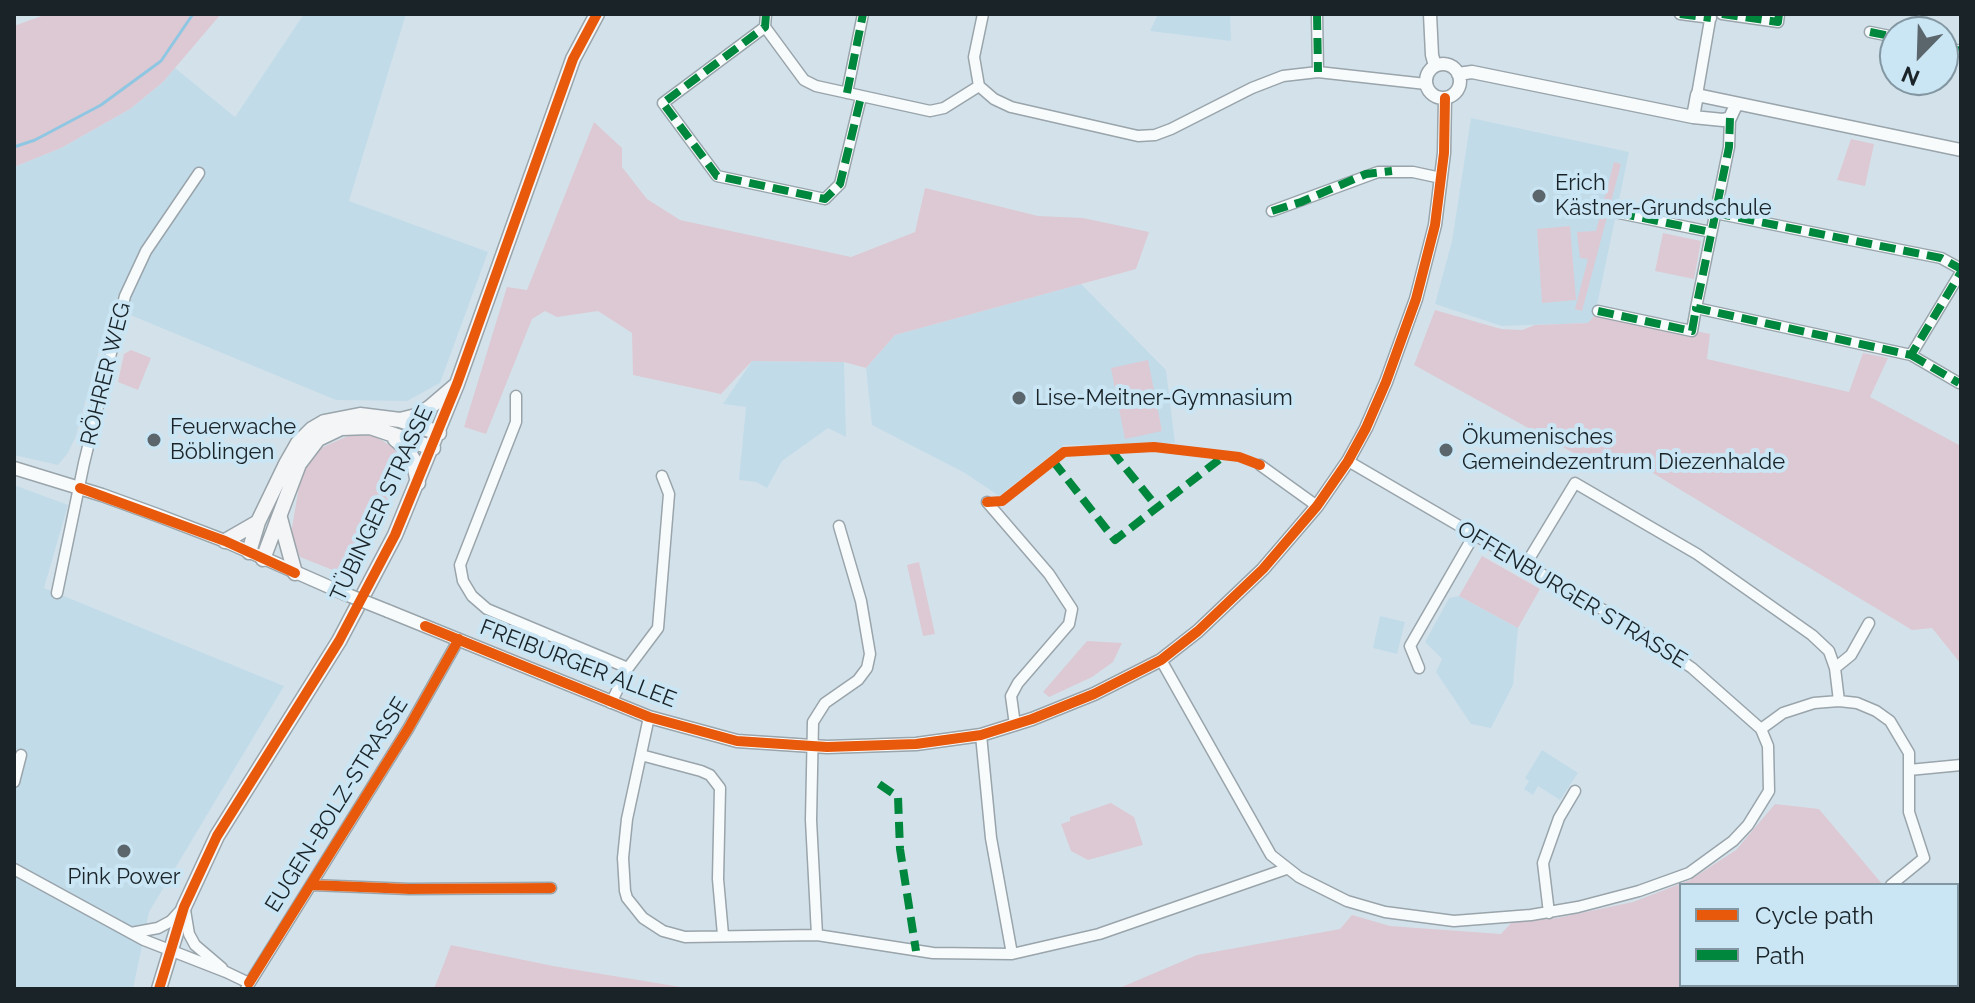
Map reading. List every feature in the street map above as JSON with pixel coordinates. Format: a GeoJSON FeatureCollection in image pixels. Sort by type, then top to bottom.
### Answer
{"type":"FeatureCollection","features":[{"type":"Feature","properties":{"kind":"main road","name":"TÜBINGER STRASSE"},"geometry":{"type":"LineString","coordinates":[[159,989],[184,907],[217,836],[347,627],[387,553],[439,433],[573,59],[597,14]]}},
{"type":"Feature","properties":{"kind":"main road"},"geometry":{"type":"LineString","coordinates":[[400,420],[416,416],[429,408],[457,384]]}},
{"type":"Feature","properties":{"kind":"main road"},"geometry":{"type":"LineString","coordinates":[[249,552],[258,522],[286,464],[298,443],[312,429],[324,422],[360,415],[400,420],[439,433]]}},
{"type":"Feature","properties":{"kind":"main road"},"geometry":{"type":"LineString","coordinates":[[263,559],[299,464],[318,439],[341,428],[354,426],[385,432],[433,448]]}},
{"type":"Feature","properties":{"kind":"main road"},"geometry":{"type":"LineString","coordinates":[[385,432],[407,449],[413,459],[418,483]]}},
{"type":"Feature","properties":{"kind":"main road"},"geometry":{"type":"LineString","coordinates":[[280,518],[295,573]]}},
{"type":"Feature","properties":{"kind":"main road"},"geometry":{"type":"LineString","coordinates":[[225,541],[258,522]]}},
{"type":"Feature","properties":{"kind":"street"},"geometry":{"type":"LineString","coordinates":[[766,14],[765,27],[804,80],[816,86],[930,111],[944,108],[979,86]]}},
{"type":"Feature","properties":{"kind":"street"},"geometry":{"type":"LineString","coordinates":[[847,93],[863,14]]}},
{"type":"Feature","properties":{"kind":"street"},"geometry":{"type":"LineString","coordinates":[[983,14],[974,57],[979,86],[994,99],[1011,107],[1138,136],[1155,135],[1171,129],[1252,88],[1283,76],[1318,72],[1426,84]]}},
{"type":"Feature","properties":{"kind":"street"},"geometry":{"type":"LineString","coordinates":[[1317,14],[1318,72]]}},
{"type":"Feature","properties":{"kind":"street"},"geometry":{"type":"LineString","coordinates":[[1430,14],[1435,66]]}},
{"type":"Feature","properties":{"kind":"street"},"geometry":{"type":"LineString","coordinates":[[1680,14],[1711,16],[1693,117]]}},
{"type":"Feature","properties":{"kind":"street"},"geometry":{"type":"LineString","coordinates":[[1722,14],[1778,22],[1779,14]]}},
{"type":"Feature","properties":{"kind":"street"},"geometry":{"type":"LineString","coordinates":[[765,27],[663,103],[717,176],[825,199],[840,184],[861,97]]}},
{"type":"Feature","properties":{"kind":"street"},"geometry":{"type":"LineString","coordinates":[[1870,32],[1879,34]]}},
{"type":"Feature","properties":{"kind":"street"},"geometry":{"type":"LineString","coordinates":[[1445,98],[1435,96],[1426,84],[1426,77],[1435,66],[1448,65],[1458,74],[1472,72],[1715,121],[1730,118]]}},
{"type":"Feature","properties":{"kind":"street","name":"FREIBURGER ALLEE"},"geometry":{"type":"LineString","coordinates":[[14,468],[80,488],[225,541],[343,593],[649,717],[737,741],[900,745],[981,735],[1094,694],[1161,660],[1198,631],[1263,569],[1317,506],[1348,461],[1371,417],[1409,320],[1435,225],[1446,117],[1445,98],[1457,89],[1458,74]]}},
{"type":"Feature","properties":{"kind":"street"},"geometry":{"type":"LineString","coordinates":[[1697,95],[1961,150]]}},
{"type":"Feature","properties":{"kind":"street"},"geometry":{"type":"LineString","coordinates":[[1598,311],[1692,331],[1729,147],[1730,118],[1736,105]]}},
{"type":"Feature","properties":{"kind":"street"},"geometry":{"type":"LineString","coordinates":[[1272,211],[1378,172],[1413,172],[1441,178]]}},
{"type":"Feature","properties":{"kind":"street","name":"RÖHRER WEG"},"geometry":{"type":"LineString","coordinates":[[57,593],[125,296],[146,251],[199,173]]}},
{"type":"Feature","properties":{"kind":"street"},"geometry":{"type":"LineString","coordinates":[[1619,213],[1711,232]]}},
{"type":"Feature","properties":{"kind":"street"},"geometry":{"type":"LineString","coordinates":[[1715,213],[1941,258],[1961,271],[1911,355]]}},
{"type":"Feature","properties":{"kind":"street"},"geometry":{"type":"LineString","coordinates":[[1696,308],[1911,355],[1959,383]]}},
{"type":"Feature","properties":{"kind":"street"},"geometry":{"type":"LineString","coordinates":[[516,396],[516,422],[460,565],[463,581],[472,596],[487,609],[628,668]]}},
{"type":"Feature","properties":{"kind":"street","name":"OFFENBURGER STRASSE"},"geometry":{"type":"LineString","coordinates":[[1348,461],[1636,629],[1692,668],[1761,729]]}},
{"type":"Feature","properties":{"kind":"street"},"geometry":{"type":"LineString","coordinates":[[1260,465],[1317,506]]}},
{"type":"Feature","properties":{"kind":"street"},"geometry":{"type":"LineString","coordinates":[[611,703],[628,668],[658,628],[669,494],[662,476]]}},
{"type":"Feature","properties":{"kind":"street"},"geometry":{"type":"LineString","coordinates":[[1526,564],[1575,483],[1697,554],[1812,635],[1829,651],[1835,668],[1839,701]]}},
{"type":"Feature","properties":{"kind":"street"},"geometry":{"type":"LineString","coordinates":[[987,502],[1030,550],[1072,609],[1069,624],[1018,683],[1011,696],[1015,725]]}},
{"type":"Feature","properties":{"kind":"street"},"geometry":{"type":"LineString","coordinates":[[817,935],[811,820],[813,722],[825,703],[858,680],[867,668],[870,654],[861,601],[839,526]]}},
{"type":"Feature","properties":{"kind":"street"},"geometry":{"type":"LineString","coordinates":[[1419,668],[1410,646],[1474,535]]}},
{"type":"Feature","properties":{"kind":"street"},"geometry":{"type":"LineString","coordinates":[[1835,668],[1851,655],[1869,623]]}},
{"type":"Feature","properties":{"kind":"street","name":"EUGEN-BOLZ-STRASSE"},"geometry":{"type":"LineString","coordinates":[[247,986],[408,729],[459,639]]}},
{"type":"Feature","properties":{"kind":"street"},"geometry":{"type":"LineString","coordinates":[[1161,660],[1271,855],[1286,869],[1347,901],[1401,915],[1454,921],[1549,913],[1639,891],[1689,873],[1733,841],[1748,825],[1769,791],[1768,746],[1761,729],[1783,713],[1814,703],[1839,701],[1857,703],[1890,721],[1909,753],[1909,812],[1924,858],[1893,883]]}},
{"type":"Feature","properties":{"kind":"street"},"geometry":{"type":"LineString","coordinates":[[649,717],[625,840],[623,873],[627,898],[643,918],[663,931],[685,937],[817,935],[933,953],[1012,954],[1099,934],[1286,869]]}},
{"type":"Feature","properties":{"kind":"street"},"geometry":{"type":"LineString","coordinates":[[981,735],[991,838],[1012,954]]}},
{"type":"Feature","properties":{"kind":"street"},"geometry":{"type":"LineString","coordinates":[[14,782],[21,755]]}},
{"type":"Feature","properties":{"kind":"street"},"geometry":{"type":"LineString","coordinates":[[641,755],[701,771],[710,775],[720,788],[718,879],[723,935]]}},
{"type":"Feature","properties":{"kind":"street"},"geometry":{"type":"LineString","coordinates":[[1909,770],[1961,765]]}},
{"type":"Feature","properties":{"kind":"street"},"geometry":{"type":"LineString","coordinates":[[1549,913],[1543,863],[1559,818],[1575,791]]}},
{"type":"Feature","properties":{"kind":"street"},"geometry":{"type":"LineString","coordinates":[[14,869],[131,933],[226,972]]}},
{"type":"Feature","properties":{"kind":"street"},"geometry":{"type":"LineString","coordinates":[[312,885],[409,889],[551,888]]}},
{"type":"Feature","properties":{"kind":"street"},"geometry":{"type":"LineString","coordinates":[[131,933],[158,928],[171,921],[184,907]]}},
{"type":"Feature","properties":{"kind":"street"},"geometry":{"type":"LineString","coordinates":[[184,907],[189,934],[195,945],[247,986]]}},
{"type":"Feature","properties":{"kind":"shaded area"},"geometry":{"type":"Polygon","coordinates":[[[47,14],[221,14],[163,82],[130,109],[61,148],[14,167],[14,26],[47,14]]]}},
{"type":"Feature","properties":{"kind":"shaded area"},"geometry":{"type":"Polygon","coordinates":[[[304,14],[406,14],[349,201],[488,252],[440,383],[407,401],[336,400],[111,307],[76,436],[68,453],[58,465],[14,455],[14,167],[61,148],[130,109],[175,68],[235,117],[304,14]]]}},
{"type":"Feature","properties":{"kind":"shaded area"},"geometry":{"type":"Polygon","coordinates":[[[1158,14],[1230,14],[1231,41],[1150,31],[1158,14]]]}},
{"type":"Feature","properties":{"kind":"shaded area","name":"Erich Kästner-Grundschule"},"geometry":{"type":"Polygon","coordinates":[[[1471,118],[1629,152],[1595,315],[1588,323],[1502,326],[1435,304],[1452,241],[1471,118]]]}},
{"type":"Feature","properties":{"kind":"shaded area"},"geometry":{"type":"Polygon","coordinates":[[[594,122],[622,148],[622,167],[647,199],[680,220],[851,257],[915,232],[925,188],[1038,216],[1083,218],[1149,232],[1136,269],[895,335],[866,368],[844,362],[752,361],[721,394],[633,375],[632,333],[598,311],[557,317],[545,311],[532,319],[486,434],[464,427],[507,287],[527,290],[594,122]]]}},
{"type":"Feature","properties":{"kind":"shaded area"},"geometry":{"type":"Polygon","coordinates":[[[1851,139],[1874,144],[1865,186],[1837,180],[1851,139]]]}},
{"type":"Feature","properties":{"kind":"shaded area"},"geometry":{"type":"Polygon","coordinates":[[[1614,162],[1621,164],[1582,311],[1575,309],[1588,259],[1580,258],[1577,232],[1596,231],[1614,162]]]}},
{"type":"Feature","properties":{"kind":"shaded area"},"geometry":{"type":"Polygon","coordinates":[[[1570,226],[1576,300],[1542,303],[1537,229],[1570,226]]]}},
{"type":"Feature","properties":{"kind":"shaded area"},"geometry":{"type":"Polygon","coordinates":[[[1663,233],[1701,241],[1694,279],[1655,271],[1663,233]]]}},
{"type":"Feature","properties":{"kind":"shaded area","name":"Lise-Meitner-Gymnasium"},"geometry":{"type":"Polygon","coordinates":[[[1081,284],[1166,370],[1175,443],[1064,445],[999,496],[965,473],[872,425],[866,368],[895,335],[1081,284]]]}},
{"type":"Feature","properties":{"kind":"shaded area"},"geometry":{"type":"Polygon","coordinates":[[[1435,310],[1501,329],[1522,330],[1535,325],[1588,323],[1598,311],[1710,334],[1707,359],[1849,392],[1863,353],[1888,358],[1870,397],[1961,446],[1961,664],[1932,628],[1912,630],[1623,455],[1590,462],[1414,365],[1435,310]]]}},
{"type":"Feature","properties":{"kind":"shaded area"},"geometry":{"type":"Polygon","coordinates":[[[131,350],[151,358],[138,390],[118,382],[124,354],[131,350]]]}},
{"type":"Feature","properties":{"kind":"shaded area"},"geometry":{"type":"Polygon","coordinates":[[[1148,360],[1162,431],[1125,439],[1111,368],[1148,360]]]}},
{"type":"Feature","properties":{"kind":"shaded area"},"geometry":{"type":"Polygon","coordinates":[[[752,361],[844,362],[846,437],[828,428],[782,461],[767,488],[756,482],[739,480],[746,407],[723,404],[752,361]]]}},
{"type":"Feature","properties":{"kind":"shaded area"},"geometry":{"type":"Polygon","coordinates":[[[350,435],[375,436],[397,450],[406,469],[353,578],[300,557],[291,534],[301,474],[321,448],[350,435]]]}},
{"type":"Feature","properties":{"kind":"shaded area"},"geometry":{"type":"Polygon","coordinates":[[[14,485],[68,505],[44,588],[284,686],[149,912],[133,989],[14,989],[14,485]]]}},
{"type":"Feature","properties":{"kind":"shaded area"},"geometry":{"type":"Polygon","coordinates":[[[1482,556],[1540,589],[1518,628],[1459,596],[1482,556]]]}},
{"type":"Feature","properties":{"kind":"shaded area"},"geometry":{"type":"Polygon","coordinates":[[[919,562],[935,634],[923,636],[907,565],[919,562]]]}},
{"type":"Feature","properties":{"kind":"shaded area"},"geometry":{"type":"Polygon","coordinates":[[[1459,596],[1518,628],[1513,685],[1491,728],[1471,724],[1436,672],[1442,659],[1425,642],[1449,598],[1459,596]]]}},
{"type":"Feature","properties":{"kind":"shaded area"},"geometry":{"type":"Polygon","coordinates":[[[1380,616],[1405,622],[1397,654],[1373,648],[1380,616]]]}},
{"type":"Feature","properties":{"kind":"shaded area"},"geometry":{"type":"Polygon","coordinates":[[[1087,641],[1122,643],[1113,662],[1092,677],[1049,697],[1043,692],[1087,641]]]}},
{"type":"Feature","properties":{"kind":"shaded area"},"geometry":{"type":"Polygon","coordinates":[[[1542,750],[1578,773],[1560,800],[1538,786],[1533,795],[1524,789],[1529,781],[1525,778],[1542,750]]]}},
{"type":"Feature","properties":{"kind":"shaded area"},"geometry":{"type":"Polygon","coordinates":[[[1111,803],[1134,817],[1143,845],[1088,860],[1071,851],[1061,824],[1070,821],[1070,817],[1111,803]]]}},
{"type":"Feature","properties":{"kind":"shaded area"},"geometry":{"type":"Polygon","coordinates":[[[1775,804],[1819,809],[1881,883],[1682,883],[1736,850],[1775,804]]]}},
{"type":"Feature","properties":{"kind":"shaded area"},"geometry":{"type":"Polygon","coordinates":[[[1679,884],[1679,987],[1959,987],[1961,916],[1961,989],[1117,989],[1197,955],[1340,929],[1352,915],[1390,926],[1501,934],[1512,922],[1557,918],[1633,902],[1679,884]]]}},
{"type":"Feature","properties":{"kind":"shaded area"},"geometry":{"type":"Polygon","coordinates":[[[451,945],[553,966],[693,989],[434,989],[451,945]]]}},
{"type":"Feature","properties":{"kind":"waterway"},"geometry":{"type":"LineString","coordinates":[[14,147],[35,140],[101,105],[161,61],[193,14]]}},
{"type":"Feature","properties":{"kind":"marked path"},"geometry":{"type":"LineString","coordinates":[[766,14],[765,27],[663,103],[717,176],[825,199],[840,184],[861,97]]}},
{"type":"Feature","properties":{"kind":"marked path"},"geometry":{"type":"LineString","coordinates":[[847,93],[863,14]]}},
{"type":"Feature","properties":{"kind":"marked path"},"geometry":{"type":"LineString","coordinates":[[1317,14],[1318,72]]}},
{"type":"Feature","properties":{"kind":"marked path"},"geometry":{"type":"LineString","coordinates":[[1680,14],[1711,18]]}},
{"type":"Feature","properties":{"kind":"marked path"},"geometry":{"type":"LineString","coordinates":[[1722,14],[1778,22],[1779,14]]}},
{"type":"Feature","properties":{"kind":"marked path"},"geometry":{"type":"LineString","coordinates":[[1870,32],[1879,34]]}},
{"type":"Feature","properties":{"kind":"marked path"},"geometry":{"type":"LineString","coordinates":[[1730,118],[1729,147],[1696,308],[1911,355],[1961,272]]}},
{"type":"Feature","properties":{"kind":"marked path"},"geometry":{"type":"LineString","coordinates":[[1272,211],[1366,174],[1392,171]]}},
{"type":"Feature","properties":{"kind":"marked path"},"geometry":{"type":"LineString","coordinates":[[1619,213],[1711,232]]}},
{"type":"Feature","properties":{"kind":"marked path"},"geometry":{"type":"LineString","coordinates":[[1715,213],[1941,258],[1961,269]]}},
{"type":"Feature","properties":{"kind":"marked path"},"geometry":{"type":"LineString","coordinates":[[1598,311],[1692,331],[1696,308]]}},
{"type":"Feature","properties":{"kind":"marked path"},"geometry":{"type":"LineString","coordinates":[[1911,355],[1959,383]]}},
{"type":"Feature","properties":{"kind":"marked path"},"geometry":{"type":"LineString","coordinates":[[1111,450],[1157,507]]}},
{"type":"Feature","properties":{"kind":"marked path"},"geometry":{"type":"LineString","coordinates":[[1053,461],[1115,540],[1224,456]]}},
{"type":"Feature","properties":{"kind":"marked path"},"geometry":{"type":"LineString","coordinates":[[879,784],[898,797],[900,849],[916,951]]}},
{"type":"Feature","properties":{"kind":"cycle path"},"geometry":{"type":"LineString","coordinates":[[159,989],[184,907],[217,836],[339,641],[395,535],[457,384],[573,59],[597,14]]}},
{"type":"Feature","properties":{"kind":"cycle path"},"geometry":{"type":"LineString","coordinates":[[425,626],[649,717],[737,741],[827,747],[916,744],[981,735],[1094,694],[1161,660],[1198,631],[1263,569],[1317,506],[1366,428],[1416,299],[1435,225],[1444,153],[1445,98]]}},
{"type":"Feature","properties":{"kind":"cycle path"},"geometry":{"type":"LineString","coordinates":[[987,502],[1002,501],[1064,452],[1154,447],[1239,457],[1260,465]]}},
{"type":"Feature","properties":{"kind":"cycle path"},"geometry":{"type":"LineString","coordinates":[[80,488],[225,541],[295,573]]}},
{"type":"Feature","properties":{"kind":"cycle path"},"geometry":{"type":"LineString","coordinates":[[249,983],[408,729],[459,639]]}},
{"type":"Feature","properties":{"kind":"cycle path"},"geometry":{"type":"LineString","coordinates":[[312,885],[409,889],[551,888]]}},
{"type":"Feature","properties":{"kind":"place","name":"Erich Kästner-Grundschule"},"geometry":{"type":"Point","coordinates":[1539,196]}},
{"type":"Feature","properties":{"kind":"place","name":"Lise-Meitner-Gymnasium"},"geometry":{"type":"Point","coordinates":[1019,398]}},
{"type":"Feature","properties":{"kind":"place","name":"Feuerwache Böblingen"},"geometry":{"type":"Point","coordinates":[154,440]}},
{"type":"Feature","properties":{"kind":"place","name":"Ökumenisches Gemeindezentrum Diezenhalde"},"geometry":{"type":"Point","coordinates":[1446,450]}},
{"type":"Feature","properties":{"kind":"place","name":"Pink Power"},"geometry":{"type":"Point","coordinates":[124,851]}}]}
